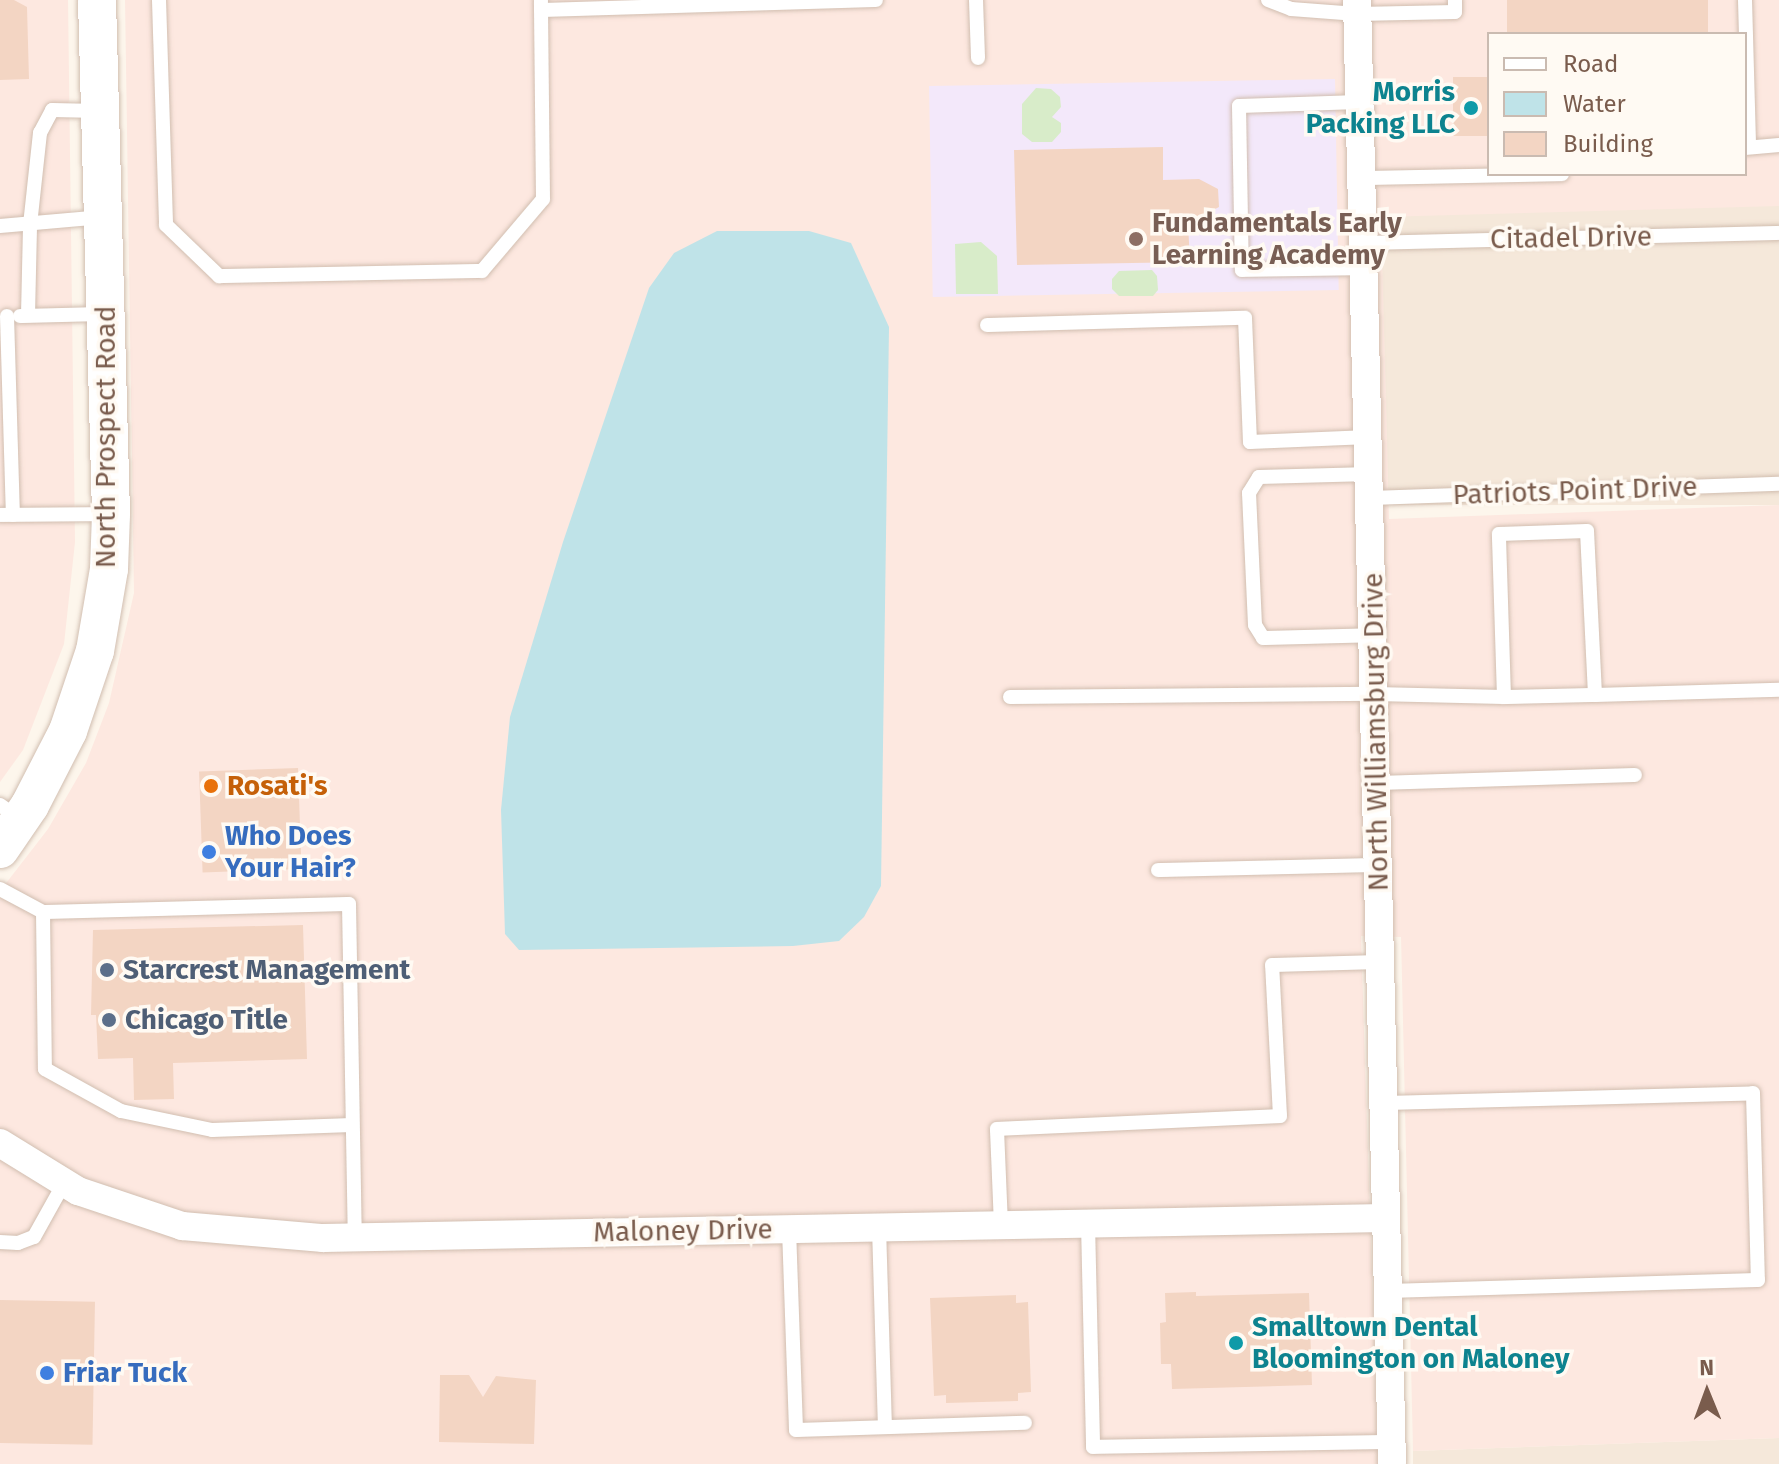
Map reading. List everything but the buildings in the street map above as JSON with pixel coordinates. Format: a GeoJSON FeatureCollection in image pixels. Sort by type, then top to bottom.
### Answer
{"type":"FeatureCollection","features":[{"type":"Feature","properties":{"kind":"street","name":"North Prospect Road"},"geometry":{"type":"LineString","coordinates":[[7,825],[51,769],[87,678],[103,610],[111,514],[97,0]]}},
{"type":"Feature","properties":{"kind":"street","name":"North Williamsburg Drive"},"geometry":{"type":"LineString","coordinates":[[1357,7],[1371,486],[1392,1453]]}},
{"type":"Feature","properties":{"kind":"street","name":"Maloney Drive"},"geometry":{"type":"LineString","coordinates":[[0,1143],[64,1183],[182,1226],[323,1238],[1385,1218]]}},
{"type":"Feature","properties":{"kind":"lane"},"geometry":{"type":"LineString","coordinates":[[159,0],[166,225],[219,276],[482,271],[543,199],[541,5],[876,0]]}},
{"type":"Feature","properties":{"kind":"lane"},"geometry":{"type":"LineString","coordinates":[[976,0],[978,58]]}},
{"type":"Feature","properties":{"kind":"lane"},"geometry":{"type":"LineString","coordinates":[[1268,0],[1291,9],[1357,7],[1455,12],[1455,0]]}},
{"type":"Feature","properties":{"kind":"lane"},"geometry":{"type":"LineString","coordinates":[[1745,0],[1745,32]]}},
{"type":"Feature","properties":{"kind":"lane","name":"Citadel Drive"},"geometry":{"type":"LineString","coordinates":[[1359,102],[1239,106],[1242,270],[1364,255],[1779,233]]}},
{"type":"Feature","properties":{"kind":"lane"},"geometry":{"type":"LineString","coordinates":[[28,315],[30,225],[40,133],[52,110],[100,111]]}},
{"type":"Feature","properties":{"kind":"lane"},"geometry":{"type":"LineString","coordinates":[[1747,147],[1779,145]]}},
{"type":"Feature","properties":{"kind":"lane"},"geometry":{"type":"LineString","coordinates":[[1362,178],[1487,176]]}},
{"type":"Feature","properties":{"kind":"lane"},"geometry":{"type":"LineString","coordinates":[[0,226],[103,217]]}},
{"type":"Feature","properties":{"kind":"lane"},"geometry":{"type":"LineString","coordinates":[[105,314],[4,316],[6,515],[111,514]]}},
{"type":"Feature","properties":{"kind":"lane"},"geometry":{"type":"LineString","coordinates":[[987,325],[1245,318],[1250,442],[1369,437]]}},
{"type":"Feature","properties":{"kind":"lane","name":"Patriots Point Drive"},"geometry":{"type":"LineString","coordinates":[[1374,635],[1263,638],[1255,625],[1249,493],[1259,477],[1371,486],[1779,484]]}},
{"type":"Feature","properties":{"kind":"lane"},"geometry":{"type":"LineString","coordinates":[[1504,697],[1499,534],[1587,531],[1595,695]]}},
{"type":"Feature","properties":{"kind":"lane"},"geometry":{"type":"LineString","coordinates":[[1010,697],[1375,694],[1504,697],[1779,690]]}},
{"type":"Feature","properties":{"kind":"lane"},"geometry":{"type":"LineString","coordinates":[[1377,783],[1635,775]]}},
{"type":"Feature","properties":{"kind":"lane"},"geometry":{"type":"LineString","coordinates":[[1158,870],[1378,865]]}},
{"type":"Feature","properties":{"kind":"lane"},"geometry":{"type":"LineString","coordinates":[[0,889],[43,912],[349,904],[355,1237]]}},
{"type":"Feature","properties":{"kind":"lane"},"geometry":{"type":"LineString","coordinates":[[43,912],[45,1069],[121,1111],[212,1130],[352,1125]]}},
{"type":"Feature","properties":{"kind":"lane"},"geometry":{"type":"LineString","coordinates":[[1001,1225],[997,1129],[1280,1116],[1272,965],[1380,962]]}},
{"type":"Feature","properties":{"kind":"lane"},"geometry":{"type":"LineString","coordinates":[[1383,1103],[1753,1093],[1758,1280],[1387,1291]]}},
{"type":"Feature","properties":{"kind":"lane"},"geometry":{"type":"LineString","coordinates":[[0,1242],[18,1243],[34,1237],[64,1183]]}},
{"type":"Feature","properties":{"kind":"lane"},"geometry":{"type":"LineString","coordinates":[[1088,1223],[1093,1447],[1392,1453]]}},
{"type":"Feature","properties":{"kind":"lane"},"geometry":{"type":"LineString","coordinates":[[879,1227],[885,1427]]}},
{"type":"Feature","properties":{"kind":"lane"},"geometry":{"type":"LineString","coordinates":[[789,1229],[796,1430],[1025,1423]]}},
{"type":"Feature","properties":{"kind":"shaded area"},"geometry":{"type":"Polygon","coordinates":[[[0,0],[68,0],[75,542],[64,644],[23,750],[0,782],[0,0]]]}},
{"type":"Feature","properties":{"kind":"shaded area"},"geometry":{"type":"Polygon","coordinates":[[[125,0],[1779,0],[1779,206],[1381,217],[1389,519],[1779,505],[1779,1438],[1413,1451],[1401,937],[1361,936],[1378,1464],[0,1464],[0,891],[48,829],[86,763],[109,703],[134,593],[125,0]]]}},
{"type":"Feature","properties":{"kind":"shaded area","name":"Fundamentals Early Learning Academy"},"geometry":{"type":"Polygon","coordinates":[[[1335,79],[1339,290],[933,297],[929,86],[1335,79]]]}},
{"type":"Feature","properties":{"kind":"shaded area"},"geometry":{"type":"Polygon","coordinates":[[[1381,206],[1779,206],[1779,505],[1381,505],[1381,206]]]}},
{"type":"Feature","properties":{"kind":"shaded area"},"geometry":{"type":"Polygon","coordinates":[[[1779,1438],[1779,1464],[1413,1464],[1413,1451],[1779,1438]]]}},
{"type":"Feature","properties":{"kind":"green space"},"geometry":{"type":"Polygon","coordinates":[[[1036,88],[1051,89],[1060,97],[1061,107],[1052,117],[1061,123],[1061,132],[1052,142],[1032,142],[1022,134],[1022,104],[1036,88]]]}},
{"type":"Feature","properties":{"kind":"green space"},"geometry":{"type":"Polygon","coordinates":[[[981,242],[997,256],[998,294],[956,294],[955,244],[981,242]]]}},
{"type":"Feature","properties":{"kind":"green space"},"geometry":{"type":"Polygon","coordinates":[[[1152,270],[1157,276],[1158,290],[1153,296],[1119,296],[1112,289],[1112,279],[1119,271],[1152,270]]]}},
{"type":"Feature","properties":{"kind":"water"},"geometry":{"type":"Polygon","coordinates":[[[717,231],[809,231],[851,243],[889,327],[881,886],[864,917],[839,941],[793,946],[519,950],[505,934],[501,810],[510,717],[563,542],[649,288],[674,253],[717,231]]]}},
{"type":"Feature","properties":{"kind":"place","name":"Morris Packing LLC"},"geometry":{"type":"Point","coordinates":[1471,108]}},
{"type":"Feature","properties":{"kind":"place","name":"Fundamentals Early Learning Academy"},"geometry":{"type":"Point","coordinates":[1136,239]}},
{"type":"Feature","properties":{"kind":"place","name":"Rosati's"},"geometry":{"type":"Point","coordinates":[211,786]}},
{"type":"Feature","properties":{"kind":"place","name":"Who Does Your Hair?"},"geometry":{"type":"Point","coordinates":[209,852]}},
{"type":"Feature","properties":{"kind":"place","name":"Starcrest Management"},"geometry":{"type":"Point","coordinates":[107,970]}},
{"type":"Feature","properties":{"kind":"place","name":"Chicago Title"},"geometry":{"type":"Point","coordinates":[109,1020]}},
{"type":"Feature","properties":{"kind":"place","name":"Smalltown Dental Bloomington on Maloney"},"geometry":{"type":"Point","coordinates":[1236,1343]}},
{"type":"Feature","properties":{"kind":"place","name":"Friar Tuck"},"geometry":{"type":"Point","coordinates":[47,1373]}}]}
